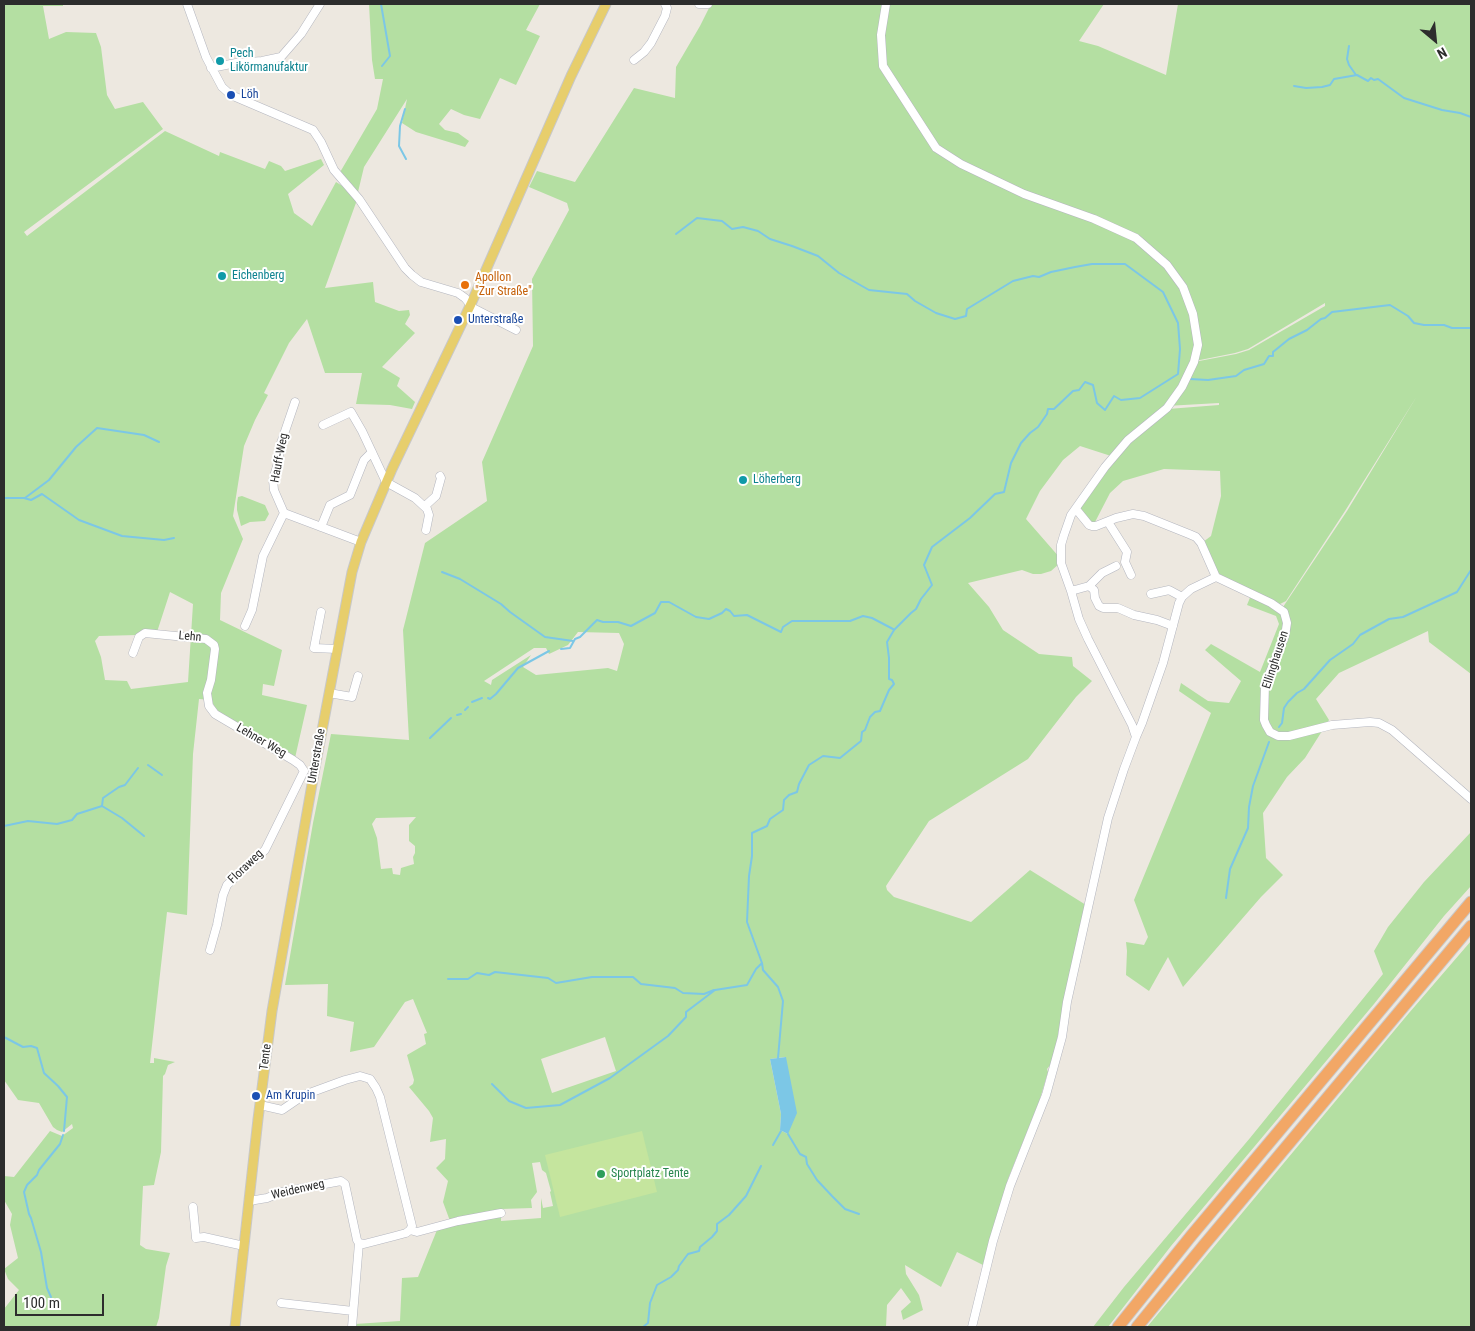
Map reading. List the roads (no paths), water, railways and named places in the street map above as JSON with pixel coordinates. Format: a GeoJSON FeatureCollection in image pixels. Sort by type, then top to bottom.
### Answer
{"type":"FeatureCollection","features":[{"type":"Feature","properties":{"kind":"highway"},"geometry":{"type":"LineString","coordinates":[[1118,1327],[1191,1236],[1471,902]]}},
{"type":"Feature","properties":{"kind":"highway"},"geometry":{"type":"LineString","coordinates":[[1137,1327],[1471,926]]}},
{"type":"Feature","properties":{"kind":"main road","name":"Unterstraße"},"geometry":{"type":"LineString","coordinates":[[306,819],[309,772],[329,693],[350,578],[361,542],[386,482],[471,304],[571,76],[606,4]]}},
{"type":"Feature","properties":{"kind":"main road","name":"Tente"},"geometry":{"type":"LineString","coordinates":[[235,1327],[272,1011],[306,819]]}},
{"type":"Feature","properties":{"kind":"street"},"geometry":{"type":"LineString","coordinates":[[187,4],[211,68],[222,87],[231,95],[313,130],[322,142],[334,170],[359,199],[405,268],[412,275],[421,282],[458,293],[466,298],[473,308],[516,330]]}},
{"type":"Feature","properties":{"kind":"street"},"geometry":{"type":"LineString","coordinates":[[211,68],[278,59],[301,34],[320,4]]}},
{"type":"Feature","properties":{"kind":"street"},"geometry":{"type":"LineString","coordinates":[[634,60],[651,43],[665,16],[667,8],[665,4]]}},
{"type":"Feature","properties":{"kind":"street"},"geometry":{"type":"LineString","coordinates":[[699,4],[708,4]]}},
{"type":"Feature","properties":{"kind":"street"},"geometry":{"type":"LineString","coordinates":[[886,4],[882,35],[882,66],[936,148],[961,164],[1024,194],[1094,218],[1136,238],[1167,265],[1183,287],[1193,314],[1198,345],[1194,362],[1182,387],[1167,408],[1128,440],[1113,457],[1072,515],[1064,534],[1060,555],[1079,619],[1132,725],[1136,737]]}},
{"type":"Feature","properties":{"kind":"street","name":"Hauff-Weg"},"geometry":{"type":"LineString","coordinates":[[284,513],[274,490],[273,480],[279,459],[280,446],[295,402]]}},
{"type":"Feature","properties":{"kind":"street"},"geometry":{"type":"LineString","coordinates":[[323,426],[351,412],[386,482],[415,498],[427,509],[429,514],[426,530]]}},
{"type":"Feature","properties":{"kind":"street"},"geometry":{"type":"LineString","coordinates":[[321,527],[330,505],[350,495],[364,460],[372,452]]}},
{"type":"Feature","properties":{"kind":"street"},"geometry":{"type":"LineString","coordinates":[[425,506],[436,496],[440,476]]}},
{"type":"Feature","properties":{"kind":"street"},"geometry":{"type":"LineString","coordinates":[[972,1327],[993,1241],[1010,1186],[1046,1095],[1062,1037],[1084,924],[1115,794],[1148,709],[1182,596],[1216,578],[1201,543],[1196,537],[1138,514],[1129,514],[1092,526],[1086,522],[1076,509]]}},
{"type":"Feature","properties":{"kind":"street"},"geometry":{"type":"LineString","coordinates":[[245,626],[252,610],[263,556],[284,513],[361,542]]}},
{"type":"Feature","properties":{"kind":"street"},"geometry":{"type":"LineString","coordinates":[[1108,522],[1127,552],[1125,562],[1131,575]]}},
{"type":"Feature","properties":{"kind":"street"},"geometry":{"type":"LineString","coordinates":[[1071,592],[1089,586],[1102,573],[1116,566]]}},
{"type":"Feature","properties":{"kind":"street","name":"Ellinghausen"},"geometry":{"type":"LineString","coordinates":[[1216,578],[1277,606],[1284,612],[1287,629],[1265,684],[1264,720],[1266,726],[1273,734],[1283,736],[1296,735],[1319,727],[1341,724],[1370,722],[1385,725],[1471,799]]}},
{"type":"Feature","properties":{"kind":"street"},"geometry":{"type":"LineString","coordinates":[[1089,586],[1094,590],[1099,606],[1103,608],[1118,608],[1134,615],[1173,626]]}},
{"type":"Feature","properties":{"kind":"street"},"geometry":{"type":"LineString","coordinates":[[1151,594],[1169,590],[1182,596]]}},
{"type":"Feature","properties":{"kind":"street"},"geometry":{"type":"LineString","coordinates":[[321,612],[314,648],[337,649]]}},
{"type":"Feature","properties":{"kind":"street","name":"Lehn"},"geometry":{"type":"LineString","coordinates":[[133,653],[139,638],[145,634],[206,639],[214,645],[215,649],[207,693],[209,706],[216,714]]}},
{"type":"Feature","properties":{"kind":"street"},"geometry":{"type":"LineString","coordinates":[[329,693],[352,697],[358,676]]}},
{"type":"Feature","properties":{"kind":"street","name":"Lehner Weg"},"geometry":{"type":"LineString","coordinates":[[216,714],[300,764],[309,772]]}},
{"type":"Feature","properties":{"kind":"street","name":"Floraweg"},"geometry":{"type":"LineString","coordinates":[[210,950],[227,885],[265,850],[309,772]]}},
{"type":"Feature","properties":{"kind":"street"},"geometry":{"type":"LineString","coordinates":[[260,1105],[282,1110],[304,1095],[345,1080],[360,1076],[370,1079],[380,1097],[412,1226],[406,1233],[364,1244],[359,1243]]}},
{"type":"Feature","properties":{"kind":"street","name":"Weidenweg"},"geometry":{"type":"LineString","coordinates":[[250,1201],[267,1198],[282,1192],[341,1181],[346,1184],[359,1243],[352,1327]]}},
{"type":"Feature","properties":{"kind":"street"},"geometry":{"type":"LineString","coordinates":[[193,1207],[196,1238],[204,1237],[244,1246]]}},
{"type":"Feature","properties":{"kind":"street"},"geometry":{"type":"LineString","coordinates":[[410,1230],[418,1232],[458,1221],[501,1213]]}},
{"type":"Feature","properties":{"kind":"street"},"geometry":{"type":"LineString","coordinates":[[281,1303],[353,1310]]}},
{"type":"Feature","properties":{"kind":"water"},"geometry":{"type":"Polygon","coordinates":[[[786,1057],[797,1113],[788,1134],[780,1130],[781,1114],[770,1059],[786,1057]]]}},
{"type":"Feature","properties":{"kind":"waterway"},"geometry":{"type":"LineString","coordinates":[[381,4],[390,56],[382,66]]}},
{"type":"Feature","properties":{"kind":"waterway"},"geometry":{"type":"LineString","coordinates":[[1349,46],[1347,59],[1356,75]]}},
{"type":"Feature","properties":{"kind":"waterway"},"geometry":{"type":"LineString","coordinates":[[1294,86],[1306,88],[1322,87],[1330,85],[1334,79],[1357,75],[1368,81],[1371,78],[1374,80],[1378,79],[1404,98],[1471,117]]}},
{"type":"Feature","properties":{"kind":"waterway"},"geometry":{"type":"LineString","coordinates":[[405,109],[400,126],[399,146],[406,159]]}},
{"type":"Feature","properties":{"kind":"waterway"},"geometry":{"type":"LineString","coordinates":[[676,234],[697,218],[722,221],[732,229],[743,227],[758,231],[770,239],[818,256],[839,273],[869,290],[907,294],[936,313],[955,319],[966,316],[967,309],[1013,281],[1033,276],[1039,277],[1051,272],[1092,264],[1125,264],[1163,292],[1178,323],[1180,349],[1178,374],[1140,398],[1121,400],[1114,396],[1105,410],[1097,403],[1093,385],[1085,382],[1079,390],[1073,391],[1054,409],[1048,409],[1047,414],[1038,427],[1021,443],[1011,463],[1004,492],[995,494],[970,518],[932,547],[924,565],[932,585],[916,609],[894,630],[887,642],[889,679],[894,684],[889,690],[880,711],[875,712],[870,717],[865,730],[862,732],[861,741],[840,758],[823,756],[809,765],[797,792],[789,795],[784,800],[783,810],[770,819],[767,826],[752,833],[747,922],[763,970],[778,987],[783,1001],[778,1058]]}},
{"type":"Feature","properties":{"kind":"waterway"},"geometry":{"type":"LineString","coordinates":[[1190,379],[1208,380],[1236,376],[1244,370],[1264,364],[1269,356],[1273,356],[1273,352],[1289,339],[1307,330],[1332,312],[1390,305],[1408,316],[1414,323],[1444,325],[1452,328],[1471,328]]}},
{"type":"Feature","properties":{"kind":"waterway"},"geometry":{"type":"LineString","coordinates":[[25,498],[49,480],[76,447],[97,428],[144,435],[159,442]]}},
{"type":"Feature","properties":{"kind":"waterway"},"geometry":{"type":"LineString","coordinates":[[4,498],[31,500],[42,494],[79,520],[122,536],[164,540],[174,538]]}},
{"type":"Feature","properties":{"kind":"waterway"},"geometry":{"type":"LineString","coordinates":[[1279,727],[1282,723],[1284,708],[1288,702],[1304,689],[1330,660],[1353,644],[1360,635],[1389,619],[1403,617],[1457,592],[1471,570]]}},
{"type":"Feature","properties":{"kind":"waterway"},"geometry":{"type":"LineString","coordinates":[[442,572],[460,579],[501,604],[545,637],[573,641]]}},
{"type":"Feature","properties":{"kind":"waterway"},"geometry":{"type":"LineString","coordinates":[[561,649],[570,648],[575,639],[580,637],[597,620],[618,622],[631,626],[655,613],[661,602],[669,602],[696,617],[709,619],[726,609],[734,616],[747,615],[781,632],[783,627],[792,621],[850,621],[863,616],[872,618],[893,629]]}},
{"type":"Feature","properties":{"kind":"waterway"},"geometry":{"type":"LineString","coordinates":[[488,698],[490,699],[496,694],[518,668],[549,651]]}},
{"type":"Feature","properties":{"kind":"waterway"},"geometry":{"type":"LineString","coordinates":[[472,702],[482,698]]}},
{"type":"Feature","properties":{"kind":"waterway"},"geometry":{"type":"LineString","coordinates":[[465,710],[468,707]]}},
{"type":"Feature","properties":{"kind":"waterway"},"geometry":{"type":"LineString","coordinates":[[457,715],[461,714]]}},
{"type":"Feature","properties":{"kind":"waterway"},"geometry":{"type":"LineString","coordinates":[[430,738],[451,718]]}},
{"type":"Feature","properties":{"kind":"waterway"},"geometry":{"type":"LineString","coordinates":[[1226,898],[1230,869],[1248,828],[1253,786],[1269,742]]}},
{"type":"Feature","properties":{"kind":"waterway"},"geometry":{"type":"LineString","coordinates":[[148,765],[162,775]]}},
{"type":"Feature","properties":{"kind":"waterway"},"geometry":{"type":"LineString","coordinates":[[4,826],[28,821],[57,824],[72,820],[77,814],[102,806],[103,798],[125,785],[138,768]]}},
{"type":"Feature","properties":{"kind":"waterway"},"geometry":{"type":"LineString","coordinates":[[102,806],[122,818],[144,836]]}},
{"type":"Feature","properties":{"kind":"waterway"},"geometry":{"type":"LineString","coordinates":[[492,1084],[509,1101],[526,1108],[560,1105],[610,1078],[668,1036],[686,1017],[686,1012],[715,990],[747,985],[756,969],[762,963]]}},
{"type":"Feature","properties":{"kind":"waterway"},"geometry":{"type":"LineString","coordinates":[[448,979],[468,979],[477,973],[489,975],[495,972],[548,978],[556,983],[592,977],[633,977],[641,984],[675,988],[683,993],[704,994],[714,990]]}},
{"type":"Feature","properties":{"kind":"waterway"},"geometry":{"type":"LineString","coordinates":[[4,1037],[23,1047],[31,1046],[37,1048],[44,1073],[67,1097],[64,1131]]}},
{"type":"Feature","properties":{"kind":"waterway"},"geometry":{"type":"LineString","coordinates":[[773,1145],[781,1131]]}},
{"type":"Feature","properties":{"kind":"waterway"},"geometry":{"type":"LineString","coordinates":[[788,1134],[800,1154],[806,1157],[807,1164],[817,1180],[845,1209],[859,1214]]}},
{"type":"Feature","properties":{"kind":"waterway"},"geometry":{"type":"LineString","coordinates":[[51,1297],[47,1288],[41,1252],[24,1192],[27,1185],[37,1175],[60,1144],[63,1135]]}},
{"type":"Feature","properties":{"kind":"waterway"},"geometry":{"type":"LineString","coordinates":[[643,1327],[648,1323],[650,1303],[657,1285],[671,1277],[688,1254],[699,1251],[700,1247],[712,1237],[717,1231],[717,1224],[729,1215],[746,1196],[761,1166]]}},
{"type":"Feature","properties":{"kind":"place","name":"Pech Likörmanufaktur"},"geometry":{"type":"Point","coordinates":[220,61]}},
{"type":"Feature","properties":{"kind":"place","name":"Löh"},"geometry":{"type":"Point","coordinates":[231,95]}},
{"type":"Feature","properties":{"kind":"place","name":"Eichenberg"},"geometry":{"type":"Point","coordinates":[222,276]}},
{"type":"Feature","properties":{"kind":"place","name":"Apollon \"Zur Straße\""},"geometry":{"type":"Point","coordinates":[465,285]}},
{"type":"Feature","properties":{"kind":"place","name":"Unterstraße"},"geometry":{"type":"Point","coordinates":[458,320]}},
{"type":"Feature","properties":{"kind":"place","name":"Löherberg"},"geometry":{"type":"Point","coordinates":[743,480]}},
{"type":"Feature","properties":{"kind":"place","name":"Am Krupin"},"geometry":{"type":"Point","coordinates":[256,1096]}},
{"type":"Feature","properties":{"kind":"place","name":"Sportplatz Tente"},"geometry":{"type":"Point","coordinates":[601,1174]}}]}
